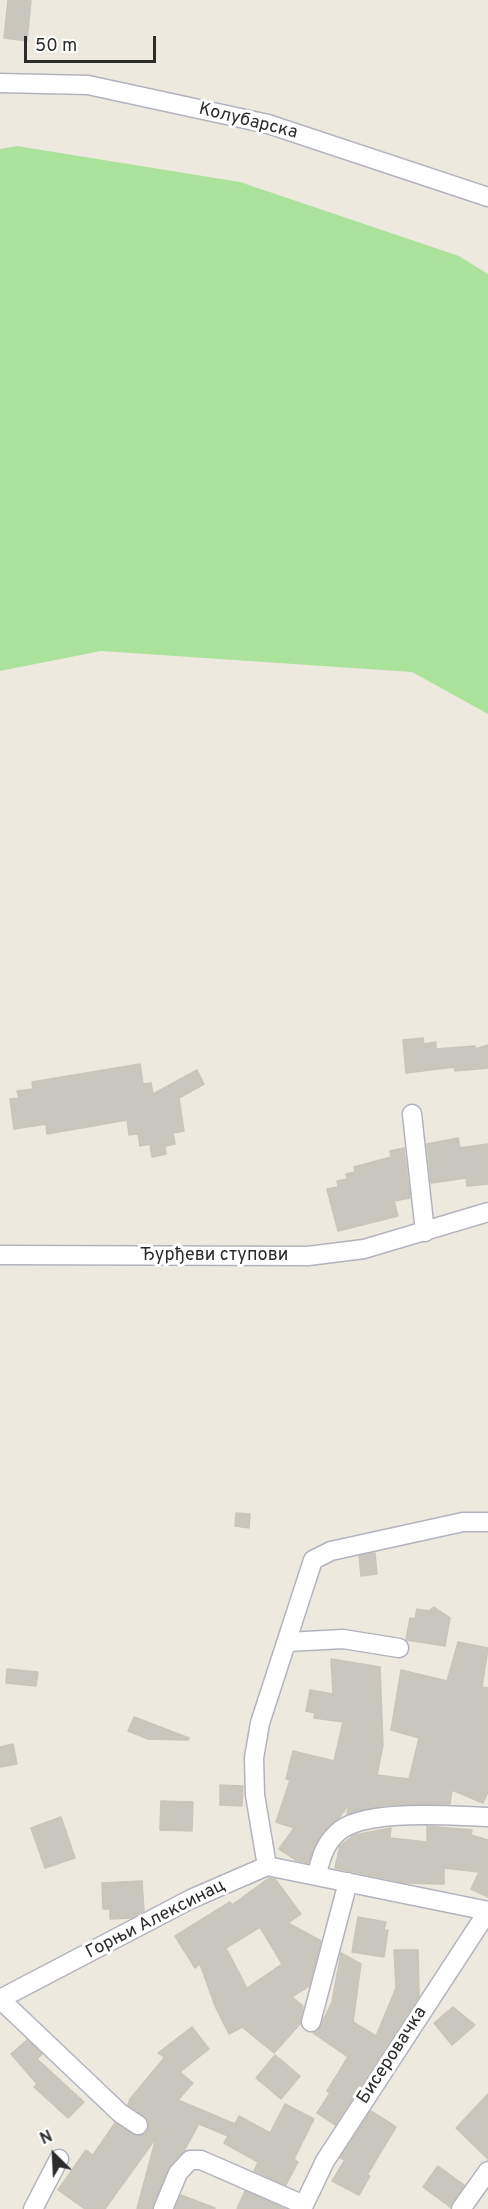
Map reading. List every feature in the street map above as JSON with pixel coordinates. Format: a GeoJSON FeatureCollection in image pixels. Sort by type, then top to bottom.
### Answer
{"type":"FeatureCollection","features":[{"type":"Feature","properties":{"kind":"street","name":"Колубарска"},"geometry":{"type":"LineString","coordinates":[[0,83],[88,85],[268,124],[488,197]]}},
{"type":"Feature","properties":{"kind":"street"},"geometry":{"type":"LineString","coordinates":[[412,1114],[425,1232]]}},
{"type":"Feature","properties":{"kind":"street","name":"Ђурђеви ступови"},"geometry":{"type":"LineString","coordinates":[[0,1255],[308,1256],[364,1249],[488,1212]]}},
{"type":"Feature","properties":{"kind":"street"},"geometry":{"type":"LineString","coordinates":[[488,1522],[464,1522],[331,1551],[314,1560],[260,1723],[254,1758],[255,1795],[267,1866],[317,1874],[488,1911]]}},
{"type":"Feature","properties":{"kind":"street"},"geometry":{"type":"LineString","coordinates":[[287,1642],[343,1639],[399,1648]]}},
{"type":"Feature","properties":{"kind":"street"},"geometry":{"type":"LineString","coordinates":[[317,1874],[322,1852],[338,1832],[366,1819],[423,1816],[488,1817]]}},
{"type":"Feature","properties":{"kind":"street","name":"Горњи Алексинац"},"geometry":{"type":"LineString","coordinates":[[0,2000],[191,1899],[267,1866]]}},
{"type":"Feature","properties":{"kind":"street"},"geometry":{"type":"LineString","coordinates":[[311,2022],[348,1882]]}},
{"type":"Feature","properties":{"kind":"street","name":"Бисеровачка"},"geometry":{"type":"LineString","coordinates":[[163,2209],[178,2173],[190,2160],[201,2160],[303,2207],[325,2161],[488,1911]]}},
{"type":"Feature","properties":{"kind":"street"},"geometry":{"type":"LineString","coordinates":[[0,2000],[120,2113],[138,2125]]}},
{"type":"Feature","properties":{"kind":"street"},"geometry":{"type":"LineString","coordinates":[[33,2209],[58,2159]]}},
{"type":"Feature","properties":{"kind":"street"},"geometry":{"type":"LineString","coordinates":[[461,2209],[488,2171]]}},
{"type":"Feature","properties":{"kind":"green space"},"geometry":{"type":"Polygon","coordinates":[[[17,146],[240,182],[459,256],[488,274],[488,714],[412,672],[101,651],[0,671],[0,149],[17,146]]]}},
{"type":"Feature","properties":{"kind":"building"},"geometry":{"type":"Polygon","coordinates":[[[8,0],[31,1],[27,41],[4,38],[8,0]]]}},
{"type":"Feature","properties":{"kind":"building"},"geometry":{"type":"Polygon","coordinates":[[[423,1038],[424,1044],[436,1042],[436,1049],[475,1046],[475,1049],[488,1045],[488,1068],[455,1071],[454,1067],[406,1073],[403,1040],[423,1038]]]}},
{"type":"Feature","properties":{"kind":"building"},"geometry":{"type":"Polygon","coordinates":[[[140,1064],[143,1084],[151,1083],[153,1094],[197,1070],[204,1084],[179,1098],[184,1131],[173,1133],[175,1144],[165,1146],[166,1154],[152,1157],[150,1144],[140,1146],[138,1134],[129,1135],[127,1120],[47,1134],[46,1124],[14,1129],[10,1099],[19,1098],[17,1091],[33,1089],[32,1082],[140,1064]]]}},
{"type":"Feature","properties":{"kind":"building"},"geometry":{"type":"Polygon","coordinates":[[[458,1138],[460,1148],[488,1144],[488,1184],[467,1186],[466,1178],[431,1183],[427,1144],[458,1138]]]}},
{"type":"Feature","properties":{"kind":"building"},"geometry":{"type":"Polygon","coordinates":[[[404,1148],[410,1198],[394,1201],[398,1216],[338,1231],[327,1189],[338,1187],[337,1181],[347,1179],[346,1174],[355,1172],[354,1167],[391,1157],[390,1151],[404,1148]]]}},
{"type":"Feature","properties":{"kind":"building"},"geometry":{"type":"Polygon","coordinates":[[[236,1513],[250,1514],[249,1528],[235,1526],[236,1513]]]}},
{"type":"Feature","properties":{"kind":"building"},"geometry":{"type":"Polygon","coordinates":[[[375,1553],[377,1574],[361,1576],[359,1556],[375,1553]]]}},
{"type":"Feature","properties":{"kind":"building"},"geometry":{"type":"Polygon","coordinates":[[[434,1607],[450,1618],[445,1646],[406,1640],[410,1618],[415,1619],[417,1609],[429,1611],[434,1607]]]}},
{"type":"Feature","properties":{"kind":"building"},"geometry":{"type":"Polygon","coordinates":[[[458,1642],[488,1648],[482,1687],[488,1688],[488,1792],[483,1803],[452,1790],[450,1804],[386,1805],[347,1814],[349,1804],[339,1818],[320,1835],[308,1863],[296,1860],[279,1849],[294,1828],[276,1822],[290,1780],[286,1779],[293,1751],[334,1761],[343,1722],[314,1718],[315,1713],[306,1711],[310,1690],[333,1694],[331,1659],[380,1667],[383,1745],[377,1775],[409,1779],[419,1738],[391,1730],[401,1670],[447,1681],[458,1642]]]}},
{"type":"Feature","properties":{"kind":"building"},"geometry":{"type":"Polygon","coordinates":[[[7,1669],[38,1672],[36,1686],[6,1683],[7,1669]]]}},
{"type":"Feature","properties":{"kind":"building"},"geometry":{"type":"Polygon","coordinates":[[[134,1717],[189,1738],[188,1740],[148,1739],[128,1731],[134,1717]]]}},
{"type":"Feature","properties":{"kind":"building"},"geometry":{"type":"Polygon","coordinates":[[[13,1744],[17,1764],[0,1767],[0,1747],[13,1744]]]}},
{"type":"Feature","properties":{"kind":"building"},"geometry":{"type":"Polygon","coordinates":[[[220,1785],[243,1786],[242,1806],[220,1805],[220,1785]]]}},
{"type":"Feature","properties":{"kind":"building"},"geometry":{"type":"Polygon","coordinates":[[[161,1801],[193,1802],[192,1831],[160,1830],[161,1801]]]}},
{"type":"Feature","properties":{"kind":"building"},"geometry":{"type":"Polygon","coordinates":[[[61,1817],[75,1858],[45,1868],[31,1828],[61,1817]]]}},
{"type":"Feature","properties":{"kind":"building"},"geometry":{"type":"Polygon","coordinates":[[[427,1826],[472,1830],[471,1835],[488,1840],[488,1897],[471,1889],[479,1872],[444,1868],[444,1884],[406,1883],[335,1868],[340,1846],[354,1835],[391,1828],[390,1838],[427,1842],[427,1826]]]}},
{"type":"Feature","properties":{"kind":"building"},"geometry":{"type":"Polygon","coordinates":[[[269,1878],[275,1879],[301,1914],[288,1923],[321,1941],[309,1986],[292,1997],[303,2006],[300,2024],[274,2053],[242,2027],[229,2034],[215,2006],[200,1964],[195,1968],[175,1936],[230,1902],[232,1905],[269,1878]],[[260,1927],[226,1948],[247,1988],[282,1964],[260,1927]]]}},
{"type":"Feature","properties":{"kind":"building"},"geometry":{"type":"Polygon","coordinates":[[[142,1881],[144,1911],[131,1918],[110,1919],[110,1909],[103,1909],[102,1883],[142,1881]]]}},
{"type":"Feature","properties":{"kind":"building"},"geometry":{"type":"Polygon","coordinates":[[[358,1917],[386,1922],[384,1930],[388,1930],[384,1957],[352,1952],[358,1917]]]}},
{"type":"Feature","properties":{"kind":"building"},"geometry":{"type":"Polygon","coordinates":[[[394,1950],[418,1950],[419,1996],[335,2125],[317,2113],[330,2093],[327,2091],[348,2057],[313,2033],[319,2029],[332,2002],[341,1953],[361,1964],[353,2022],[376,2036],[396,1988],[394,1950]]]}},
{"type":"Feature","properties":{"kind":"building"},"geometry":{"type":"Polygon","coordinates":[[[453,2007],[475,2025],[452,2045],[434,2023],[453,2007]]]}},
{"type":"Feature","properties":{"kind":"building"},"geometry":{"type":"Polygon","coordinates":[[[192,2027],[209,2049],[180,2072],[193,2083],[178,2100],[235,2124],[239,2116],[270,2133],[285,2104],[314,2119],[294,2159],[298,2162],[286,2185],[254,2171],[258,2162],[224,2143],[228,2136],[199,2124],[184,2151],[168,2169],[152,2209],[137,2209],[156,2138],[105,2209],[85,2209],[58,2190],[86,2150],[93,2155],[115,2123],[137,2136],[147,2132],[148,2120],[128,2105],[130,2099],[165,2057],[158,2053],[192,2027]]]}},
{"type":"Feature","properties":{"kind":"building"},"geometry":{"type":"Polygon","coordinates":[[[27,2040],[42,2054],[37,2059],[84,2102],[68,2118],[34,2087],[37,2084],[11,2054],[27,2040]]]}},
{"type":"Feature","properties":{"kind":"building"},"geometry":{"type":"Polygon","coordinates":[[[275,2055],[300,2076],[281,2099],[256,2078],[275,2055]]]}},
{"type":"Feature","properties":{"kind":"building"},"geometry":{"type":"Polygon","coordinates":[[[488,2094],[488,2159],[456,2128],[488,2094]]]}},
{"type":"Feature","properties":{"kind":"building"},"geometry":{"type":"Polygon","coordinates":[[[371,2111],[396,2127],[367,2175],[370,2176],[359,2195],[332,2181],[345,2160],[340,2158],[371,2111]]]}},
{"type":"Feature","properties":{"kind":"building"},"geometry":{"type":"Polygon","coordinates":[[[438,2166],[464,2185],[450,2207],[423,2187],[438,2166]]]}},
{"type":"Feature","properties":{"kind":"building"},"geometry":{"type":"Polygon","coordinates":[[[245,2191],[285,2209],[237,2209],[245,2191]]]}},
{"type":"Feature","properties":{"kind":"building"},"geometry":{"type":"Polygon","coordinates":[[[181,2195],[215,2208],[215,2209],[175,2209],[181,2195]]]}}]}
